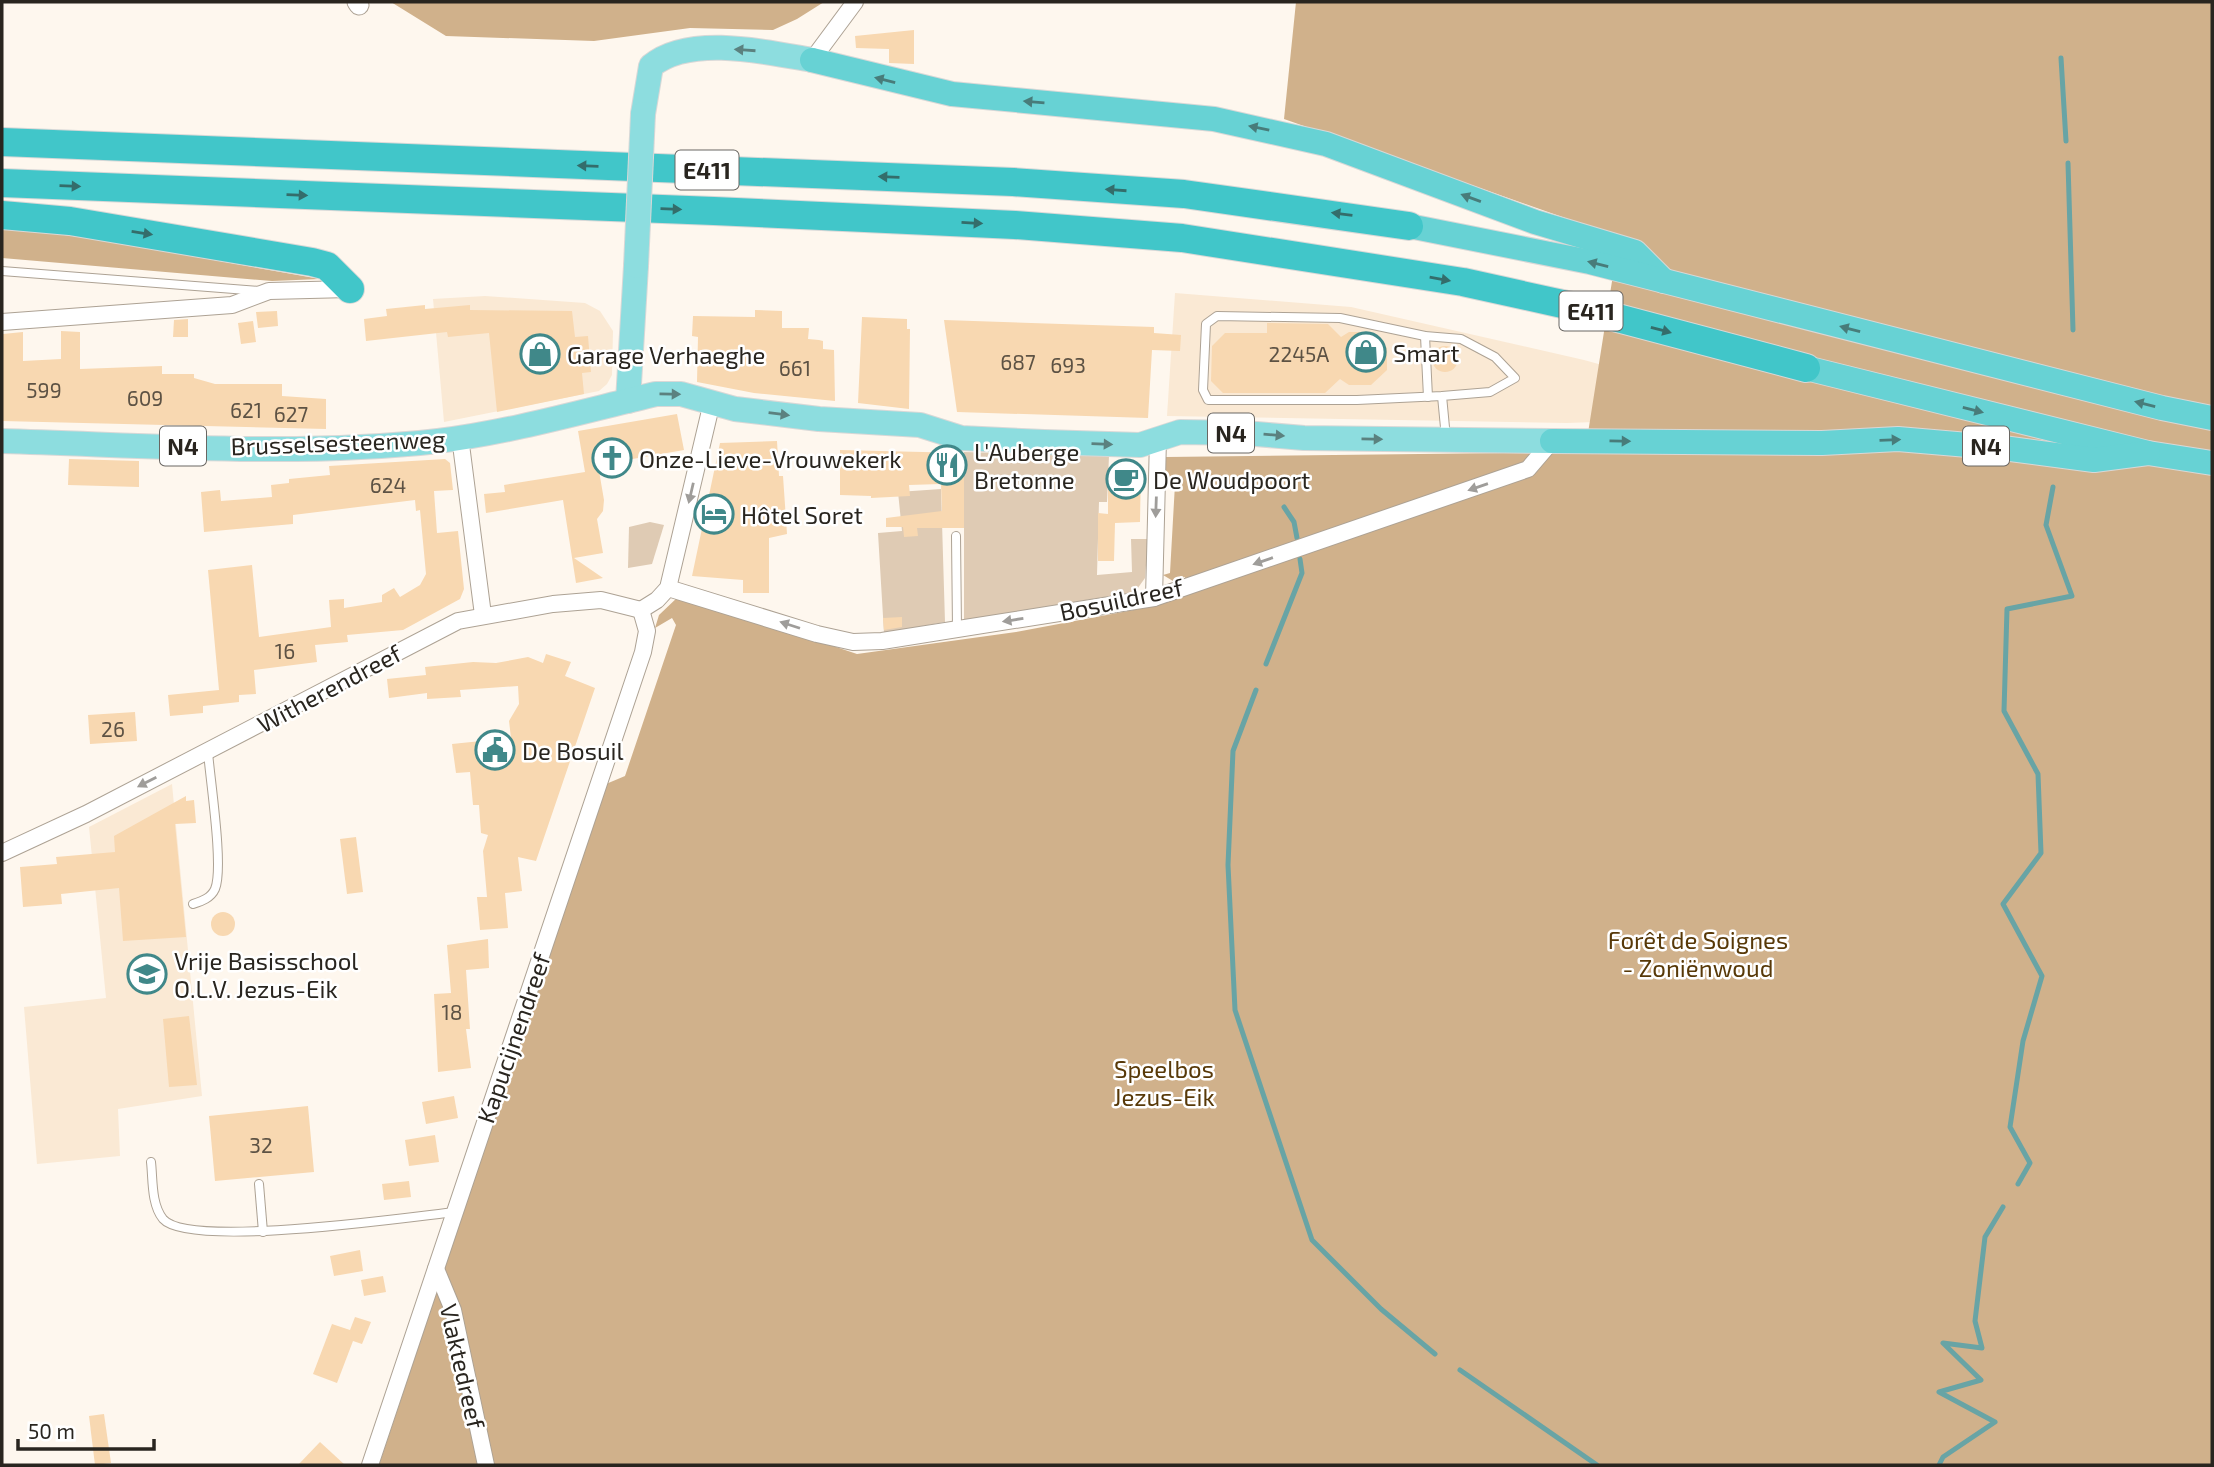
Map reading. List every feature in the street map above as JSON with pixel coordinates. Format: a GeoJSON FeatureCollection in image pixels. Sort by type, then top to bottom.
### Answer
{"type":"FeatureCollection","features":[{"type":"Feature","properties":{"kind":"highway"},"geometry":{"type":"LineString","coordinates":[[812,60],[952,94],[1214,119],[1326,144],[1535,222],[1635,252],[1664,281]]}},
{"type":"Feature","properties":{"kind":"highway","name":"E411"},"geometry":{"type":"LineString","coordinates":[[2,142],[1013,182],[1184,194],[1476,237],[1664,281],[2110,395],[2212,418]]}},
{"type":"Feature","properties":{"kind":"highway","name":"E411"},"geometry":{"type":"LineString","coordinates":[[2,183],[1016,225],[1182,238],[1463,282],[1576,307],[1806,368],[2136,450],[2212,463]]}},
{"type":"Feature","properties":{"kind":"highway"},"geometry":{"type":"LineString","coordinates":[[2,215],[70,222],[312,262],[327,266],[350,289]]}},
{"type":"Feature","properties":{"kind":"highway","name":"N4"},"geometry":{"type":"LineString","coordinates":[[1545,449],[1898,439],[2003,448],[2094,460],[2136,450]]}},
{"type":"Feature","properties":{"kind":"main road"},"geometry":{"type":"LineString","coordinates":[[628,401],[643,109],[651,66],[672,53],[721,49],[812,60]]}},
{"type":"Feature","properties":{"kind":"main road","name":"Brusselsesteenweg"},"geometry":{"type":"LineString","coordinates":[[2,441],[301,447],[388,445],[460,437],[656,394],[681,394],[736,409],[819,419],[920,425],[961,438],[1140,445],[1158,439]]}},
{"type":"Feature","properties":{"kind":"main road","name":"N4"},"geometry":{"type":"LineString","coordinates":[[1158,439],[1180,432],[1446,440],[1545,449]]}},
{"type":"Feature","properties":{"kind":"street"},"geometry":{"type":"LineString","coordinates":[[812,60],[855,2]]}},
{"type":"Feature","properties":{"kind":"street"},"geometry":{"type":"LineString","coordinates":[[2,322],[232,305],[269,291],[350,289]]}},
{"type":"Feature","properties":{"kind":"street"},"geometry":{"type":"LineString","coordinates":[[641,610],[657,600],[668,588],[712,402]]}},
{"type":"Feature","properties":{"kind":"street"},"geometry":{"type":"LineString","coordinates":[[460,437],[483,615]]}},
{"type":"Feature","properties":{"kind":"street"},"geometry":{"type":"LineString","coordinates":[[1153,598],[1158,439]]}},
{"type":"Feature","properties":{"kind":"street","name":"Bosuildreef"},"geometry":{"type":"LineString","coordinates":[[668,588],[817,635],[853,642],[957,629],[1153,598],[1528,469],[1545,449]]}},
{"type":"Feature","properties":{"kind":"street","name":"Witherendreef"},"geometry":{"type":"LineString","coordinates":[[2,853],[86,814],[458,621],[483,615],[601,600],[641,610]]}},
{"type":"Feature","properties":{"kind":"street","name":"Kapucijnendreef"},"geometry":{"type":"LineString","coordinates":[[370,1465],[643,652],[647,631],[641,610]]}},
{"type":"Feature","properties":{"kind":"street","name":"Vlaktedreef"},"geometry":{"type":"LineString","coordinates":[[436,1269],[453,1310],[486,1465]]}},
{"type":"Feature","properties":{"kind":"lane"},"geometry":{"type":"LineString","coordinates":[[2,271],[269,291]]}},
{"type":"Feature","properties":{"kind":"lane"},"geometry":{"type":"LineString","coordinates":[[1217,316],[1340,318],[1425,336],[1461,339],[1495,357],[1515,378],[1490,392],[1442,396],[1208,400],[1203,390],[1206,324],[1217,316]]}},
{"type":"Feature","properties":{"kind":"lane"},"geometry":{"type":"LineString","coordinates":[[1425,336],[1428,397]]}},
{"type":"Feature","properties":{"kind":"lane"},"geometry":{"type":"LineString","coordinates":[[1442,396],[1446,440]]}},
{"type":"Feature","properties":{"kind":"lane"},"geometry":{"type":"LineString","coordinates":[[956,536],[957,629]]}},
{"type":"Feature","properties":{"kind":"lane"},"geometry":{"type":"LineString","coordinates":[[193,904],[208,898],[215,888],[216,861],[208,751]]}},
{"type":"Feature","properties":{"kind":"lane"},"geometry":{"type":"LineString","coordinates":[[151,1162],[155,1203],[164,1220],[181,1230],[263,1231],[455,1212]]}},
{"type":"Feature","properties":{"kind":"lane"},"geometry":{"type":"LineString","coordinates":[[259,1184],[263,1231]]}},
{"type":"Feature","properties":{"kind":"shaded area"},"geometry":{"type":"Polygon","coordinates":[[[1175,293],[1351,307],[1584,360],[1784,415],[1567,423],[1167,416],[1175,293]]]}},
{"type":"Feature","properties":{"kind":"shaded area"},"geometry":{"type":"Polygon","coordinates":[[[485,296],[585,303],[600,311],[613,331],[612,375],[607,384],[599,391],[444,422],[433,299],[485,296]]]}},
{"type":"Feature","properties":{"kind":"shaded area"},"geometry":{"type":"Polygon","coordinates":[[[964,452],[1109,456],[1107,502],[1099,502],[1097,575],[1132,572],[1131,539],[1148,539],[1145,578],[1135,592],[964,620],[964,452]]]}},
{"type":"Feature","properties":{"kind":"shaded area"},"geometry":{"type":"Polygon","coordinates":[[[941,489],[945,622],[884,633],[878,533],[902,531],[898,492],[941,489]]]}},
{"type":"Feature","properties":{"kind":"shaded area"},"geometry":{"type":"Polygon","coordinates":[[[650,522],[664,525],[652,564],[628,568],[629,527],[650,522]]]}},
{"type":"Feature","properties":{"kind":"shaded area","name":"Vrije Basisschool O.L.V. Jezus-Eik"},"geometry":{"type":"Polygon","coordinates":[[[172,784],[202,1096],[118,1109],[120,1156],[37,1164],[24,1007],[106,998],[89,827],[172,784]]]}},
{"type":"Feature","properties":{"kind":"green space"},"geometry":{"type":"Polygon","coordinates":[[[391,2],[824,2],[773,30],[690,28],[594,41],[446,36],[391,2]]]}},
{"type":"Feature","properties":{"kind":"green space","name":"Forêt de Soignes - Zoniënwoud"},"geometry":{"type":"Polygon","coordinates":[[[1296,2],[2212,2],[2212,1465],[379,1465],[606,784],[625,776],[676,625],[672,618],[655,628],[659,615],[680,595],[857,654],[1016,632],[1144,608],[1187,592],[1185,577],[1173,581],[1163,575],[1170,573],[1175,484],[1164,483],[1166,457],[1585,452],[1619,237],[1284,119],[1296,2]]]}},
{"type":"Feature","properties":{"kind":"green space"},"geometry":{"type":"Polygon","coordinates":[[[2,227],[96,239],[320,279],[272,281],[2,258],[2,227]]]}},
{"type":"Feature","properties":{"kind":"building"},"geometry":{"type":"Polygon","coordinates":[[[914,30],[914,64],[889,63],[889,49],[856,48],[855,36],[914,30]]]}},
{"type":"Feature","properties":{"kind":"building","name":"Garage Verhaeghe"},"geometry":{"type":"Polygon","coordinates":[[[425,305],[425,309],[470,305],[470,310],[572,311],[575,337],[588,336],[591,372],[582,373],[584,394],[497,412],[489,333],[448,337],[447,332],[366,341],[364,319],[387,316],[386,309],[425,305]]]}},
{"type":"Feature","properties":{"kind":"building"},"geometry":{"type":"Polygon","coordinates":[[[755,310],[782,311],[782,328],[809,328],[808,339],[823,341],[823,349],[834,350],[835,401],[754,393],[697,382],[698,337],[692,336],[693,316],[755,317],[755,310]]]}},
{"type":"Feature","properties":{"kind":"building"},"geometry":{"type":"Polygon","coordinates":[[[277,311],[278,326],[258,328],[256,312],[277,311]]]}},
{"type":"Feature","properties":{"kind":"building"},"geometry":{"type":"Polygon","coordinates":[[[862,317],[907,319],[907,329],[910,329],[909,409],[858,403],[862,317]]]}},
{"type":"Feature","properties":{"kind":"building"},"geometry":{"type":"Polygon","coordinates":[[[188,319],[188,337],[173,337],[174,320],[188,319]]]}},
{"type":"Feature","properties":{"kind":"building"},"geometry":{"type":"Polygon","coordinates":[[[944,320],[1154,327],[1154,333],[1181,335],[1180,351],[1152,350],[1148,418],[957,412],[944,320]]]}},
{"type":"Feature","properties":{"kind":"building"},"geometry":{"type":"Polygon","coordinates":[[[253,321],[256,342],[241,344],[238,323],[253,321]]]}},
{"type":"Feature","properties":{"kind":"building"},"geometry":{"type":"Polygon","coordinates":[[[1267,323],[1328,324],[1341,337],[1349,332],[1371,332],[1387,348],[1387,370],[1371,385],[1349,385],[1340,379],[1325,393],[1223,393],[1211,381],[1212,346],[1225,333],[1267,333],[1267,323]]]}},
{"type":"Feature","properties":{"kind":"building"},"geometry":{"type":"Polygon","coordinates":[[[61,331],[80,332],[80,369],[162,366],[162,374],[194,374],[194,378],[215,384],[282,384],[282,396],[326,399],[326,429],[2,421],[3,334],[23,332],[23,361],[61,359],[61,331]]]}},
{"type":"Feature","properties":{"kind":"building"},"geometry":{"type":"Polygon","coordinates":[[[1445,346],[1454,350],[1458,359],[1454,368],[1445,372],[1436,368],[1432,359],[1436,350],[1445,346]]]}},
{"type":"Feature","properties":{"kind":"building"},"geometry":{"type":"Polygon","coordinates":[[[677,414],[684,450],[598,465],[604,500],[603,511],[597,519],[603,553],[574,558],[603,578],[576,583],[563,500],[486,513],[484,494],[505,492],[504,485],[585,472],[578,431],[677,414]]]}},
{"type":"Feature","properties":{"kind":"building"},"geometry":{"type":"Polygon","coordinates":[[[777,441],[779,476],[783,476],[787,534],[769,538],[769,593],[743,593],[743,580],[692,576],[720,443],[777,441]]]}},
{"type":"Feature","properties":{"kind":"building"},"geometry":{"type":"Polygon","coordinates":[[[840,450],[964,453],[964,528],[917,528],[918,536],[904,537],[903,527],[886,527],[886,518],[942,511],[941,484],[909,485],[910,496],[871,498],[840,495],[840,450]]]}},
{"type":"Feature","properties":{"kind":"building"},"geometry":{"type":"Polygon","coordinates":[[[69,459],[139,461],[139,487],[68,485],[69,459]]]}},
{"type":"Feature","properties":{"kind":"building"},"geometry":{"type":"Polygon","coordinates":[[[445,459],[450,463],[453,490],[434,491],[437,533],[458,531],[464,589],[460,599],[403,630],[347,635],[348,642],[315,645],[317,662],[254,670],[256,694],[239,695],[239,702],[203,706],[203,713],[170,716],[168,695],[219,690],[208,570],[252,565],[259,637],[331,627],[329,600],[344,599],[344,608],[382,602],[382,595],[394,588],[400,597],[420,585],[426,574],[420,510],[416,511],[415,500],[293,515],[293,524],[204,532],[201,492],[220,490],[221,501],[272,497],[271,485],[289,483],[289,479],[330,475],[329,466],[445,459]]]}},
{"type":"Feature","properties":{"kind":"building"},"geometry":{"type":"Polygon","coordinates":[[[1115,466],[1141,467],[1140,522],[1115,523],[1114,561],[1098,561],[1098,513],[1108,514],[1108,483],[1111,475],[1115,475],[1115,466]]]}},
{"type":"Feature","properties":{"kind":"building"},"geometry":{"type":"Polygon","coordinates":[[[902,617],[902,627],[884,630],[883,618],[902,617]]]}},
{"type":"Feature","properties":{"kind":"building"},"geometry":{"type":"Polygon","coordinates":[[[546,654],[571,662],[565,676],[595,688],[536,861],[518,857],[522,891],[505,893],[508,928],[480,930],[477,897],[487,897],[483,851],[488,835],[481,833],[479,805],[473,805],[470,772],[456,773],[452,744],[511,738],[509,721],[519,704],[518,686],[460,690],[461,697],[427,699],[427,693],[389,698],[387,679],[426,675],[425,667],[473,662],[496,663],[528,657],[543,663],[546,654]]]}},
{"type":"Feature","properties":{"kind":"building"},"geometry":{"type":"Polygon","coordinates":[[[135,712],[137,741],[90,744],[88,715],[135,712]]]}},
{"type":"Feature","properties":{"kind":"building"},"geometry":{"type":"Polygon","coordinates":[[[186,796],[186,801],[194,800],[196,823],[175,824],[186,937],[123,941],[119,888],[61,894],[62,904],[23,907],[20,867],[57,864],[56,857],[115,852],[114,836],[186,796]]]}},
{"type":"Feature","properties":{"kind":"building"},"geometry":{"type":"Polygon","coordinates":[[[356,837],[363,892],[347,894],[340,839],[356,837]]]}},
{"type":"Feature","properties":{"kind":"building"},"geometry":{"type":"Polygon","coordinates":[[[223,912],[232,915],[235,924],[232,933],[223,936],[214,933],[211,924],[214,915],[223,912]]]}},
{"type":"Feature","properties":{"kind":"building"},"geometry":{"type":"Polygon","coordinates":[[[488,939],[489,968],[466,970],[470,1029],[466,1029],[471,1068],[438,1072],[434,994],[451,993],[447,945],[488,939]]]}},
{"type":"Feature","properties":{"kind":"building"},"geometry":{"type":"Polygon","coordinates":[[[189,1016],[197,1085],[169,1087],[163,1019],[189,1016]]]}},
{"type":"Feature","properties":{"kind":"building"},"geometry":{"type":"Polygon","coordinates":[[[454,1096],[458,1118],[426,1124],[422,1102],[454,1096]]]}},
{"type":"Feature","properties":{"kind":"building"},"geometry":{"type":"Polygon","coordinates":[[[308,1106],[314,1172],[215,1181],[209,1116],[308,1106]]]}},
{"type":"Feature","properties":{"kind":"building"},"geometry":{"type":"Polygon","coordinates":[[[435,1135],[439,1162],[409,1166],[405,1140],[435,1135]]]}},
{"type":"Feature","properties":{"kind":"building"},"geometry":{"type":"Polygon","coordinates":[[[409,1181],[411,1197],[384,1200],[382,1184],[409,1181]]]}},
{"type":"Feature","properties":{"kind":"building"},"geometry":{"type":"Polygon","coordinates":[[[360,1250],[363,1271],[334,1276],[330,1256],[360,1250]]]}},
{"type":"Feature","properties":{"kind":"building"},"geometry":{"type":"Polygon","coordinates":[[[383,1276],[386,1292],[364,1296],[361,1280],[383,1276]]]}},
{"type":"Feature","properties":{"kind":"building"},"geometry":{"type":"Polygon","coordinates":[[[355,1317],[371,1322],[362,1344],[353,1341],[337,1383],[313,1374],[332,1324],[350,1330],[355,1317]]]}},
{"type":"Feature","properties":{"kind":"building"},"geometry":{"type":"Polygon","coordinates":[[[104,1414],[111,1463],[95,1465],[89,1416],[104,1414]]]}},
{"type":"Feature","properties":{"kind":"building"},"geometry":{"type":"Polygon","coordinates":[[[320,1442],[345,1465],[298,1465],[320,1442]]]}},
{"type":"Feature","properties":{"kind":"waterway"},"geometry":{"type":"LineString","coordinates":[[2061,58],[2066,141]]}},
{"type":"Feature","properties":{"kind":"waterway"},"geometry":{"type":"LineString","coordinates":[[2068,163],[2073,330]]}},
{"type":"Feature","properties":{"kind":"waterway"},"geometry":{"type":"LineString","coordinates":[[2018,1184],[2030,1163],[2010,1127],[2023,1041],[2042,976],[2003,904],[2041,853],[2038,774],[2004,711],[2007,609],[2072,596],[2046,525],[2053,487]]}},
{"type":"Feature","properties":{"kind":"waterway"},"geometry":{"type":"LineString","coordinates":[[1284,507],[1294,522],[1297,538]]}},
{"type":"Feature","properties":{"kind":"waterway"},"geometry":{"type":"LineString","coordinates":[[1266,664],[1302,573],[1300,559]]}},
{"type":"Feature","properties":{"kind":"waterway"},"geometry":{"type":"LineString","coordinates":[[1256,690],[1233,751],[1228,865],[1235,1010],[1312,1240],[1381,1309],[1435,1354]]}},
{"type":"Feature","properties":{"kind":"waterway"},"geometry":{"type":"LineString","coordinates":[[1939,1465],[1943,1457],[1995,1422],[1939,1392],[1981,1380],[1943,1343],[1982,1348],[1975,1321],[1985,1237],[2003,1207]]}},
{"type":"Feature","properties":{"kind":"waterway"},"geometry":{"type":"LineString","coordinates":[[1460,1370],[1597,1465]]}},
{"type":"Feature","properties":{"kind":"place","name":"Smart"},"geometry":{"type":"Point","coordinates":[1366,352]}},
{"type":"Feature","properties":{"kind":"place","name":"Garage Verhaeghe"},"geometry":{"type":"Point","coordinates":[540,354]}},
{"type":"Feature","properties":{"kind":"place","name":"Onze-Lieve-Vrouwekerk"},"geometry":{"type":"Point","coordinates":[612,458]}},
{"type":"Feature","properties":{"kind":"place","name":"L'Auberge Bretonne"},"geometry":{"type":"Point","coordinates":[947,465]}},
{"type":"Feature","properties":{"kind":"place","name":"De Woudpoort"},"geometry":{"type":"Point","coordinates":[1126,479]}},
{"type":"Feature","properties":{"kind":"place","name":"Hôtel Soret"},"geometry":{"type":"Point","coordinates":[714,514]}},
{"type":"Feature","properties":{"kind":"place","name":"De Bosuil"},"geometry":{"type":"Point","coordinates":[495,750]}},
{"type":"Feature","properties":{"kind":"place","name":"Vrije Basisschool O.L.V. Jezus-Eik"},"geometry":{"type":"Point","coordinates":[147,974]}},
{"type":"Feature","properties":{"kind":"park label","name":"Speelbos Jezus-Eik"},"geometry":{"type":"Point","coordinates":[1164,1082]}}]}
